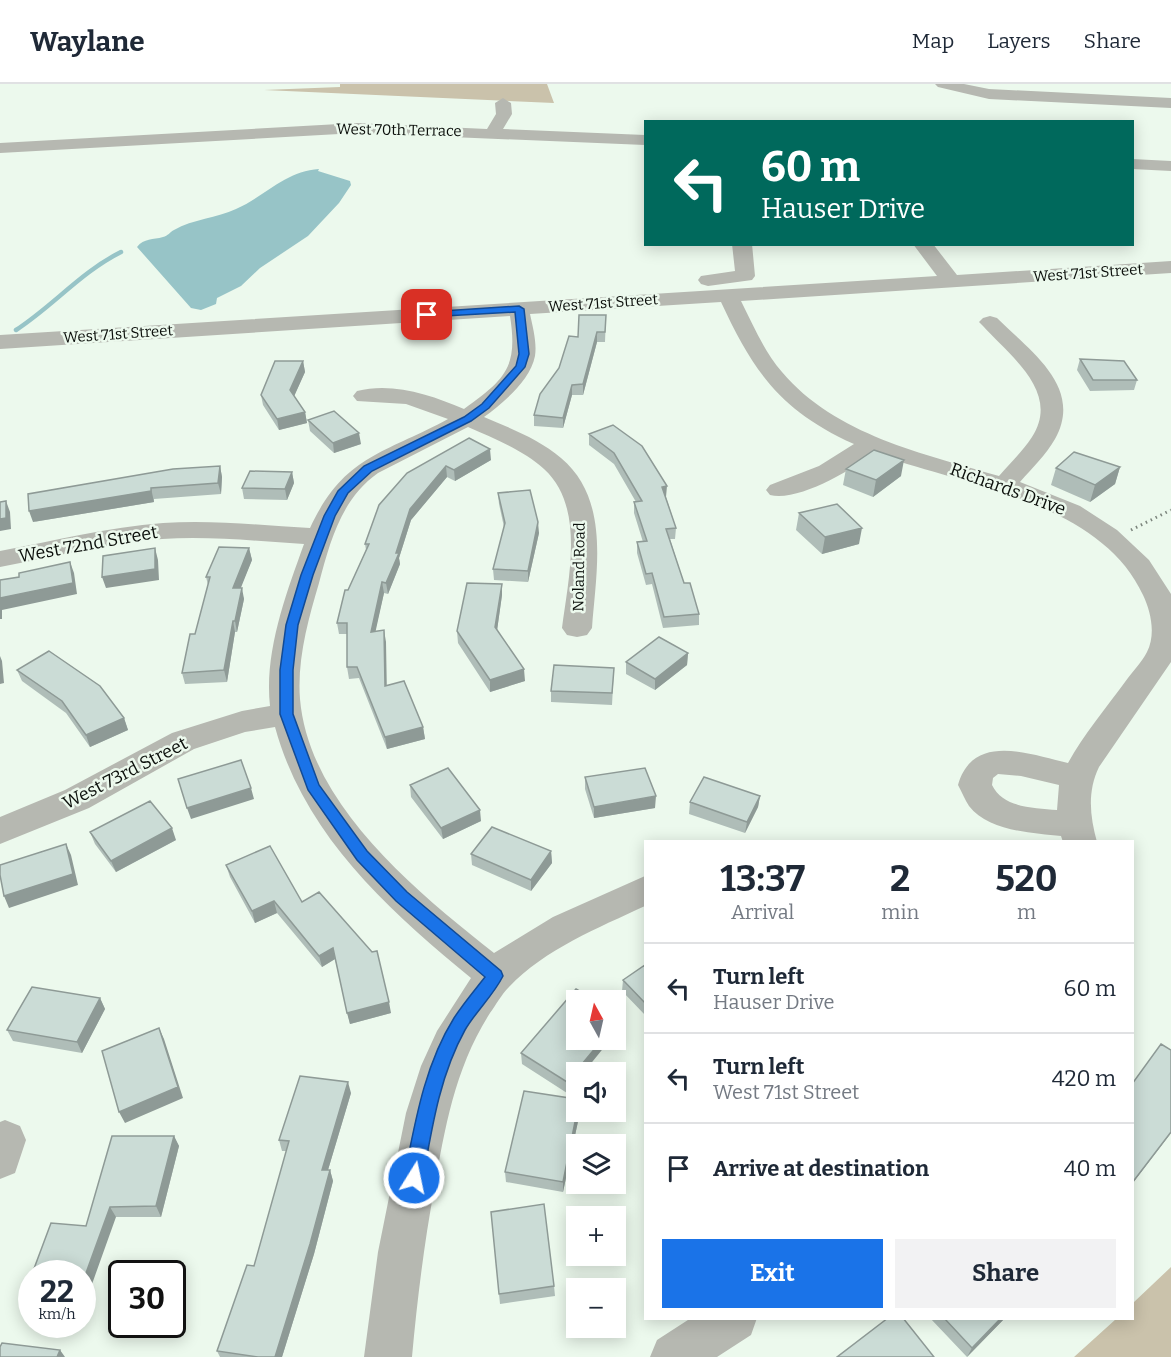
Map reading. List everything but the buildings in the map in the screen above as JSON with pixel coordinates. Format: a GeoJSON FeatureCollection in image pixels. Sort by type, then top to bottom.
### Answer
{"type":"FeatureCollection","features":[{"type":"Feature","properties":{"kind":"street"},"geometry":{"type":"LineString","coordinates":[[1097,84],[1103,100]]}},
{"type":"Feature","properties":{"kind":"street"},"geometry":{"type":"LineString","coordinates":[[950,86],[989,94],[1171,103]]}},
{"type":"Feature","properties":{"kind":"street"},"geometry":{"type":"LineString","coordinates":[[493,133],[504,114],[502,102]]}},
{"type":"Feature","properties":{"kind":"street"},"geometry":{"type":"LineString","coordinates":[[153,140],[159,123]]}},
{"type":"Feature","properties":{"kind":"street","name":"West 70th Terrace"},"geometry":{"type":"LineString","coordinates":[[0,148],[357,128],[644,140]]}},
{"type":"Feature","properties":{"kind":"street"},"geometry":{"type":"LineString","coordinates":[[1134,164],[1171,166]]}},
{"type":"Feature","properties":{"kind":"street"},"geometry":{"type":"LineString","coordinates":[[641,301],[638,289],[646,283],[743,278],[747,274],[742,246]]}},
{"type":"Feature","properties":{"kind":"street"},"geometry":{"type":"LineString","coordinates":[[924,246],[952,281]]}},
{"type":"Feature","properties":{"kind":"street","name":"West 71st Street"},"geometry":{"type":"LineString","coordinates":[[0,342],[1171,267]]}},
{"type":"Feature","properties":{"kind":"street","name":"Richards Drive"},"geometry":{"type":"LineString","coordinates":[[728,295],[759,359],[771,376],[819,416],[871,443],[1060,506],[1111,538],[1150,580],[1163,608],[1167,635],[1161,654],[1076,777],[1072,799],[1077,833]]}},
{"type":"Feature","properties":{"kind":"street"},"geometry":{"type":"LineString","coordinates":[[495,976],[401,897],[362,856],[313,786],[287,714],[286,670],[292,625],[321,537],[344,491],[357,477],[387,458],[467,419],[486,406],[520,367],[524,354],[519,309]]}},
{"type":"Feature","properties":{"kind":"street"},"geometry":{"type":"LineString","coordinates":[[990,322],[1045,380],[1053,401],[1052,420],[1043,439],[1004,486]]}},
{"type":"Feature","properties":{"kind":"street","name":"Noland Road"},"geometry":{"type":"LineString","coordinates":[[365,396],[389,395],[419,400],[521,444],[553,464],[572,489],[581,519],[583,546],[577,628]]}},
{"type":"Feature","properties":{"kind":"street"},"geometry":{"type":"LineString","coordinates":[[779,490],[811,480],[856,456],[871,443]]}},
{"type":"Feature","properties":{"kind":"street","name":"West 72nd Street"},"geometry":{"type":"LineString","coordinates":[[0,560],[109,538],[164,531],[199,530],[321,537]]}},
{"type":"Feature","properties":{"kind":"street","name":"West 73rd Street"},"geometry":{"type":"LineString","coordinates":[[0,831],[77,799],[183,741],[242,722],[287,714]]}},
{"type":"Feature","properties":{"kind":"street"},"geometry":{"type":"LineString","coordinates":[[1076,777],[1004,762],[991,764],[982,770],[975,785],[977,794],[1003,814],[1077,833]]}},
{"type":"Feature","properties":{"kind":"street"},"geometry":{"type":"LineString","coordinates":[[388,1357],[395,1281],[425,1115],[440,1066],[460,1024],[495,976],[522,954],[581,920],[644,890]]}},
{"type":"Feature","properties":{"kind":"street"},"geometry":{"type":"LineString","coordinates":[[674,1357],[731,1320]]}},
{"type":"Feature","properties":{"kind":"path"},"geometry":{"type":"LineString","coordinates":[[1111,538],[1171,510]]}},
{"type":"Feature","properties":{"kind":"shaded area"},"geometry":{"type":"Polygon","coordinates":[[[340,84],[547,84],[554,103],[264,90],[340,87],[340,84]]]}},
{"type":"Feature","properties":{"kind":"shaded area"},"geometry":{"type":"Polygon","coordinates":[[[1171,1267],[1171,1357],[1074,1357],[1115,1320],[1134,1320],[1134,1302],[1171,1267]]]}},
{"type":"Feature","properties":{"kind":"water"},"geometry":{"type":"Polygon","coordinates":[[[319,169],[318,171],[350,181],[351,185],[339,203],[308,236],[260,268],[241,286],[217,298],[216,304],[201,310],[191,308],[137,247],[189,223],[221,215],[247,204],[296,174],[319,169]]]}},
{"type":"Feature","properties":{"kind":"waterway"},"geometry":{"type":"LineString","coordinates":[[16,330],[93,269],[121,252]]}},
{"type":"Feature","properties":{"kind":"route"},"geometry":{"type":"LineString","coordinates":[[414,1178],[425,1115],[440,1066],[460,1024],[495,976],[401,897],[362,856],[313,786],[287,714],[286,670],[292,625],[307,575],[330,516],[344,491],[368,469],[467,419],[486,406],[520,367],[524,354],[519,309],[427,315]]}}]}
